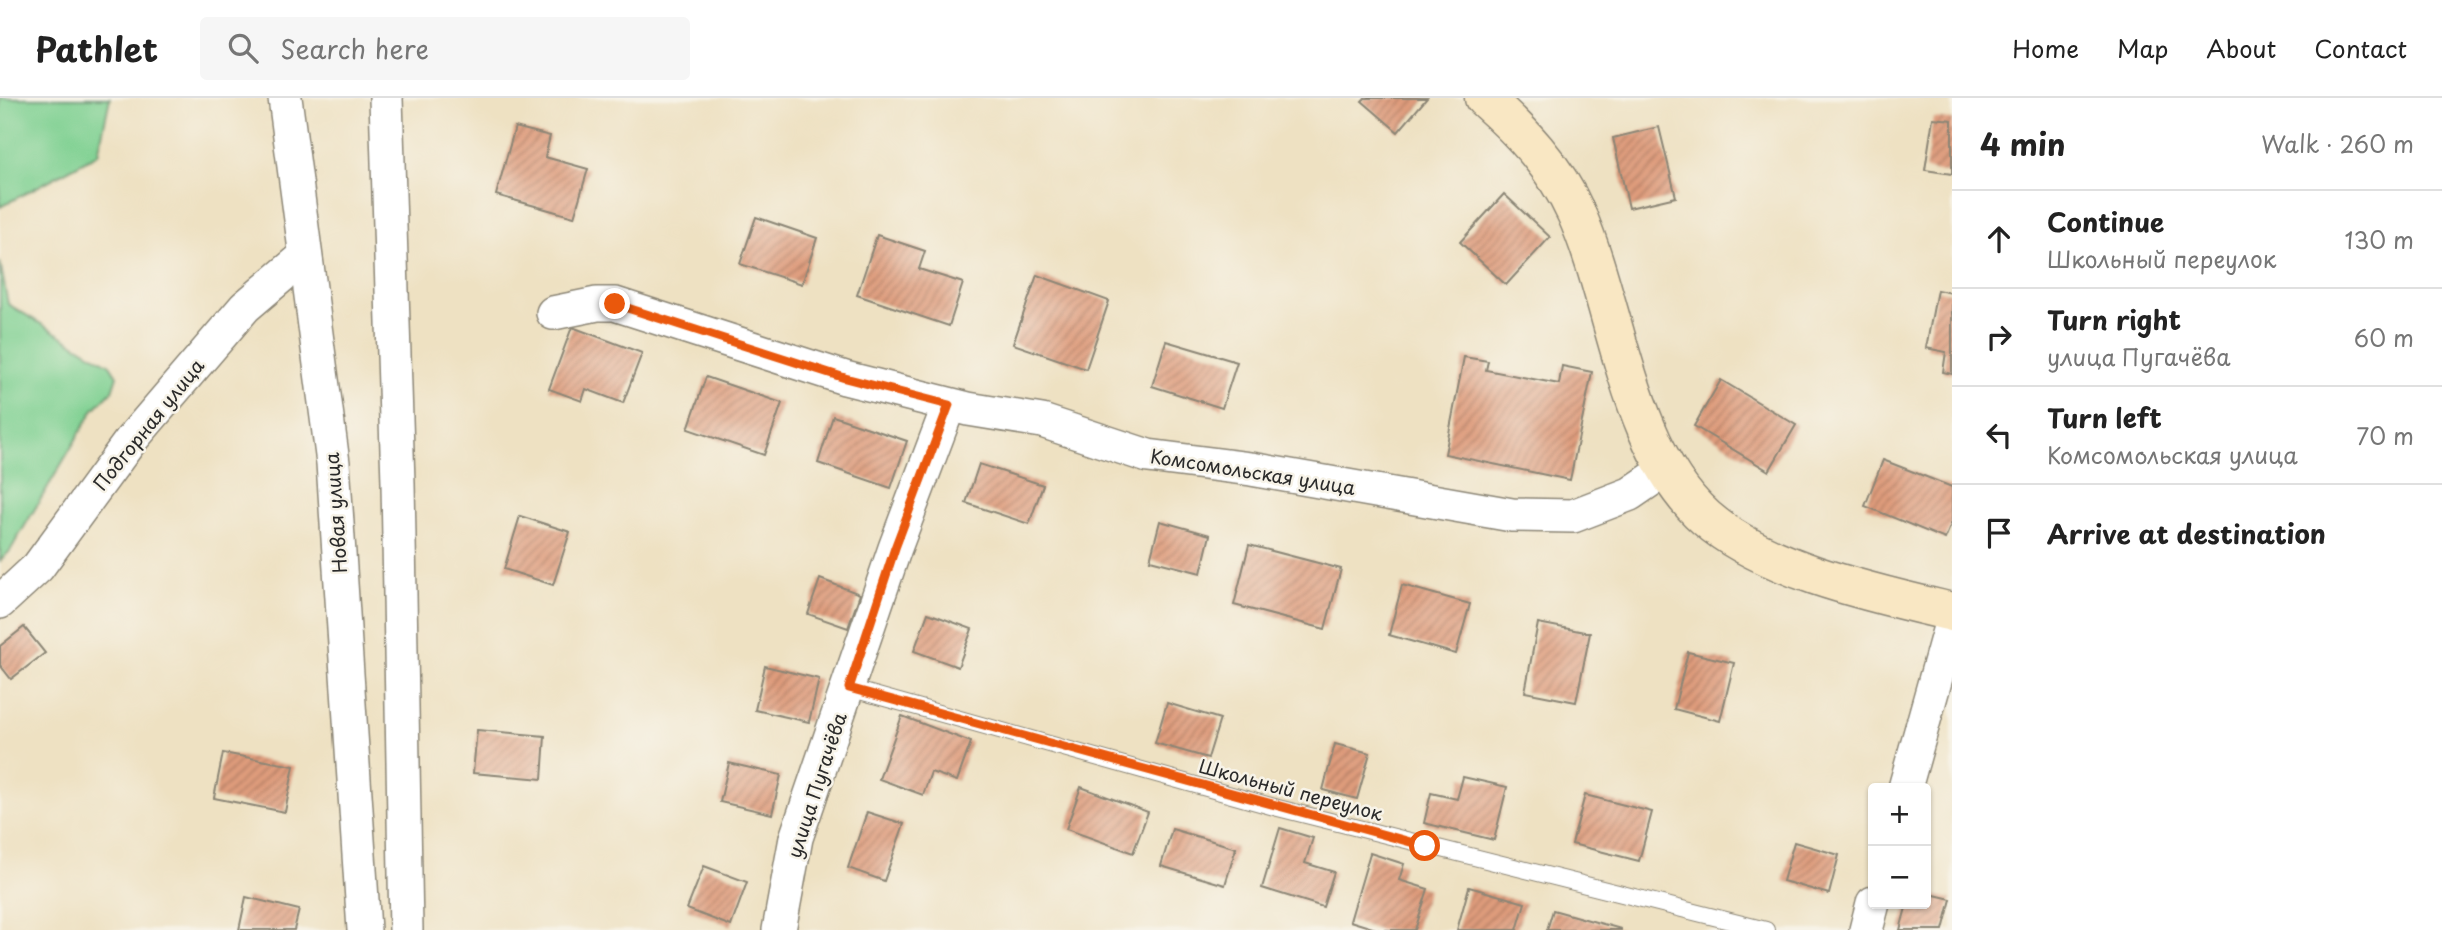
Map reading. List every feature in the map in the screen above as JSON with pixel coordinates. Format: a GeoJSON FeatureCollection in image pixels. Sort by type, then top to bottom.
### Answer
{"type":"FeatureCollection","features":[{"type":"Feature","properties":{"kind":"main road"},"geometry":{"type":"LineString","coordinates":[[1484,98],[1525,135],[1558,178],[1577,214],[1646,428],[1676,485],[1706,518],[1744,545],[1873,593],[1952,612]]}},
{"type":"Feature","properties":{"kind":"street","name":"Новая улица"},"geometry":{"type":"LineString","coordinates":[[285,98],[333,463],[364,930]]}},
{"type":"Feature","properties":{"kind":"street"},"geometry":{"type":"LineString","coordinates":[[386,98],[398,497],[406,930]]}},
{"type":"Feature","properties":{"kind":"street","name":"Подгорная улица"},"geometry":{"type":"LineString","coordinates":[[0,603],[38,567],[131,440],[245,307],[306,256]]}},
{"type":"Feature","properties":{"kind":"street","name":"Комсомольская улица"},"geometry":{"type":"LineString","coordinates":[[553,313],[597,304],[615,304],[845,378],[949,405],[1042,421],[1148,456],[1251,469],[1512,515],[1573,516],[1630,494],[1668,468]]}},
{"type":"Feature","properties":{"kind":"street","name":"улица Пугачёва"},"geometry":{"type":"LineString","coordinates":[[779,930],[796,838],[895,548],[949,405]]}},
{"type":"Feature","properties":{"kind":"street"},"geometry":{"type":"LineString","coordinates":[[1906,783],[1952,620]]}},
{"type":"Feature","properties":{"kind":"street"},"geometry":{"type":"LineString","coordinates":[[1866,930],[1872,909]]}},
{"type":"Feature","properties":{"kind":"lane","name":"Школьный переулок"},"geometry":{"type":"LineString","coordinates":[[849,688],[1278,808],[1766,930]]}},
{"type":"Feature","properties":{"kind":"green space"},"geometry":{"type":"Polygon","coordinates":[[[0,98],[110,98],[98,154],[0,207],[0,98]]]}},
{"type":"Feature","properties":{"kind":"green space"},"geometry":{"type":"Polygon","coordinates":[[[0,262],[8,304],[110,365],[117,376],[112,391],[94,409],[10,551],[0,561],[0,262]]]}},
{"type":"Feature","properties":{"kind":"building"},"geometry":{"type":"Polygon","coordinates":[[[1365,98],[1427,98],[1398,132],[1362,101],[1365,98]]]}},
{"type":"Feature","properties":{"kind":"building"},"geometry":{"type":"Polygon","coordinates":[[[1933,118],[1952,120],[1952,174],[1925,170],[1933,118]]]}},
{"type":"Feature","properties":{"kind":"building"},"geometry":{"type":"Polygon","coordinates":[[[515,127],[550,136],[545,157],[588,169],[574,217],[496,195],[515,127]]]}},
{"type":"Feature","properties":{"kind":"building"},"geometry":{"type":"Polygon","coordinates":[[[1659,127],[1676,197],[1629,208],[1613,138],[1659,127]]]}},
{"type":"Feature","properties":{"kind":"building"},"geometry":{"type":"Polygon","coordinates":[[[1504,194],[1550,237],[1506,285],[1460,242],[1504,194]]]}},
{"type":"Feature","properties":{"kind":"building"},"geometry":{"type":"Polygon","coordinates":[[[756,217],[817,238],[802,284],[740,264],[756,217]]]}},
{"type":"Feature","properties":{"kind":"building"},"geometry":{"type":"Polygon","coordinates":[[[877,235],[925,251],[919,269],[963,283],[949,326],[857,295],[877,235]]]}},
{"type":"Feature","properties":{"kind":"building"},"geometry":{"type":"Polygon","coordinates":[[[1037,275],[1109,301],[1086,369],[1013,344],[1037,275]]]}},
{"type":"Feature","properties":{"kind":"building"},"geometry":{"type":"Polygon","coordinates":[[[1937,290],[1952,293],[1952,374],[1943,372],[1946,352],[1926,348],[1937,290]]]}},
{"type":"Feature","properties":{"kind":"building"},"geometry":{"type":"Polygon","coordinates":[[[572,327],[642,353],[623,403],[586,389],[582,401],[549,389],[572,327]]]}},
{"type":"Feature","properties":{"kind":"building"},"geometry":{"type":"Polygon","coordinates":[[[1166,341],[1237,362],[1222,408],[1152,386],[1166,341]]]}},
{"type":"Feature","properties":{"kind":"building"},"geometry":{"type":"Polygon","coordinates":[[[1464,357],[1488,361],[1486,370],[1559,384],[1562,366],[1592,372],[1570,480],[1445,454],[1464,357]]]}},
{"type":"Feature","properties":{"kind":"building"},"geometry":{"type":"Polygon","coordinates":[[[706,377],[782,403],[764,455],[688,429],[706,377]]]}},
{"type":"Feature","properties":{"kind":"building"},"geometry":{"type":"Polygon","coordinates":[[[1721,380],[1796,425],[1769,471],[1694,426],[1721,380]]]}},
{"type":"Feature","properties":{"kind":"building"},"geometry":{"type":"Polygon","coordinates":[[[833,416],[907,441],[891,488],[818,463],[833,416]]]}},
{"type":"Feature","properties":{"kind":"building"},"geometry":{"type":"Polygon","coordinates":[[[1883,460],[1952,487],[1952,522],[1945,539],[1865,506],[1883,460]]]}},
{"type":"Feature","properties":{"kind":"building"},"geometry":{"type":"Polygon","coordinates":[[[979,464],[1043,485],[1029,524],[966,503],[979,464]]]}},
{"type":"Feature","properties":{"kind":"building"},"geometry":{"type":"Polygon","coordinates":[[[520,516],[570,532],[553,585],[504,569],[520,516]]]}},
{"type":"Feature","properties":{"kind":"building"},"geometry":{"type":"Polygon","coordinates":[[[1160,521],[1210,535],[1201,573],[1150,560],[1160,521]]]}},
{"type":"Feature","properties":{"kind":"building"},"geometry":{"type":"Polygon","coordinates":[[[1249,545],[1341,569],[1325,629],[1234,605],[1249,545]]]}},
{"type":"Feature","properties":{"kind":"building"},"geometry":{"type":"Polygon","coordinates":[[[820,579],[860,594],[848,628],[808,614],[820,579]]]}},
{"type":"Feature","properties":{"kind":"building"},"geometry":{"type":"Polygon","coordinates":[[[1402,585],[1470,604],[1456,654],[1389,635],[1402,585]]]}},
{"type":"Feature","properties":{"kind":"building"},"geometry":{"type":"Polygon","coordinates":[[[928,613],[972,629],[958,667],[914,651],[928,613]]]}},
{"type":"Feature","properties":{"kind":"building"},"geometry":{"type":"Polygon","coordinates":[[[1538,623],[1590,633],[1576,702],[1525,692],[1538,623]]]}},
{"type":"Feature","properties":{"kind":"building"},"geometry":{"type":"Polygon","coordinates":[[[24,627],[45,653],[11,679],[0,665],[0,646],[24,627]]]}},
{"type":"Feature","properties":{"kind":"building"},"geometry":{"type":"Polygon","coordinates":[[[1688,652],[1734,663],[1720,721],[1674,709],[1688,652]]]}},
{"type":"Feature","properties":{"kind":"building"},"geometry":{"type":"Polygon","coordinates":[[[765,666],[819,679],[809,722],[755,710],[765,666]]]}},
{"type":"Feature","properties":{"kind":"building"},"geometry":{"type":"Polygon","coordinates":[[[1167,703],[1220,719],[1208,758],[1155,743],[1167,703]]]}},
{"type":"Feature","properties":{"kind":"building"},"geometry":{"type":"Polygon","coordinates":[[[902,716],[971,742],[957,781],[931,772],[923,795],[879,779],[902,716]]]}},
{"type":"Feature","properties":{"kind":"building"},"geometry":{"type":"Polygon","coordinates":[[[477,730],[545,736],[542,779],[473,773],[477,730]]]}},
{"type":"Feature","properties":{"kind":"building"},"geometry":{"type":"Polygon","coordinates":[[[1335,744],[1370,753],[1357,799],[1323,790],[1335,744]]]}},
{"type":"Feature","properties":{"kind":"building"},"geometry":{"type":"Polygon","coordinates":[[[223,753],[294,766],[285,812],[214,798],[223,753]]]}},
{"type":"Feature","properties":{"kind":"building"},"geometry":{"type":"Polygon","coordinates":[[[729,763],[781,775],[772,814],[720,802],[729,763]]]}},
{"type":"Feature","properties":{"kind":"building"},"geometry":{"type":"Polygon","coordinates":[[[1463,777],[1507,787],[1494,840],[1424,823],[1431,793],[1457,799],[1463,777]]]}},
{"type":"Feature","properties":{"kind":"building"},"geometry":{"type":"Polygon","coordinates":[[[1081,787],[1148,812],[1133,853],[1066,829],[1081,787]]]}},
{"type":"Feature","properties":{"kind":"building"},"geometry":{"type":"Polygon","coordinates":[[[1585,795],[1652,812],[1639,861],[1572,844],[1585,795]]]}},
{"type":"Feature","properties":{"kind":"building"},"geometry":{"type":"Polygon","coordinates":[[[867,812],[904,824],[884,881],[848,868],[867,812]]]}},
{"type":"Feature","properties":{"kind":"building"},"geometry":{"type":"Polygon","coordinates":[[[1280,828],[1313,838],[1305,863],[1334,872],[1323,907],[1262,888],[1280,828]]]}},
{"type":"Feature","properties":{"kind":"building"},"geometry":{"type":"Polygon","coordinates":[[[1172,829],[1236,848],[1225,885],[1161,866],[1172,829]]]}},
{"type":"Feature","properties":{"kind":"building"},"geometry":{"type":"Polygon","coordinates":[[[1794,842],[1839,855],[1829,894],[1783,881],[1794,842]]]}},
{"type":"Feature","properties":{"kind":"building"},"geometry":{"type":"Polygon","coordinates":[[[1370,853],[1404,864],[1399,880],[1428,889],[1415,930],[1379,930],[1350,921],[1370,853]]]}},
{"type":"Feature","properties":{"kind":"building"},"geometry":{"type":"Polygon","coordinates":[[[704,866],[747,882],[731,926],[687,909],[704,866]]]}},
{"type":"Feature","properties":{"kind":"building"},"geometry":{"type":"Polygon","coordinates":[[[1469,887],[1525,903],[1517,930],[1457,930],[1469,887]]]}},
{"type":"Feature","properties":{"kind":"building"},"geometry":{"type":"Polygon","coordinates":[[[1931,894],[1951,899],[1943,930],[1900,930],[1906,909],[1931,909],[1931,894]]]}},
{"type":"Feature","properties":{"kind":"building"},"geometry":{"type":"Polygon","coordinates":[[[246,897],[299,910],[294,930],[239,930],[246,897]]]}},
{"type":"Feature","properties":{"kind":"building"},"geometry":{"type":"Polygon","coordinates":[[[1553,910],[1621,929],[1621,930],[1547,930],[1553,910]]]}},
{"type":"Feature","properties":{"kind":"route"},"geometry":{"type":"LineString","coordinates":[[615,304],[644,311],[845,378],[949,405],[895,548],[849,688],[1278,808],[1425,846]]}}]}
